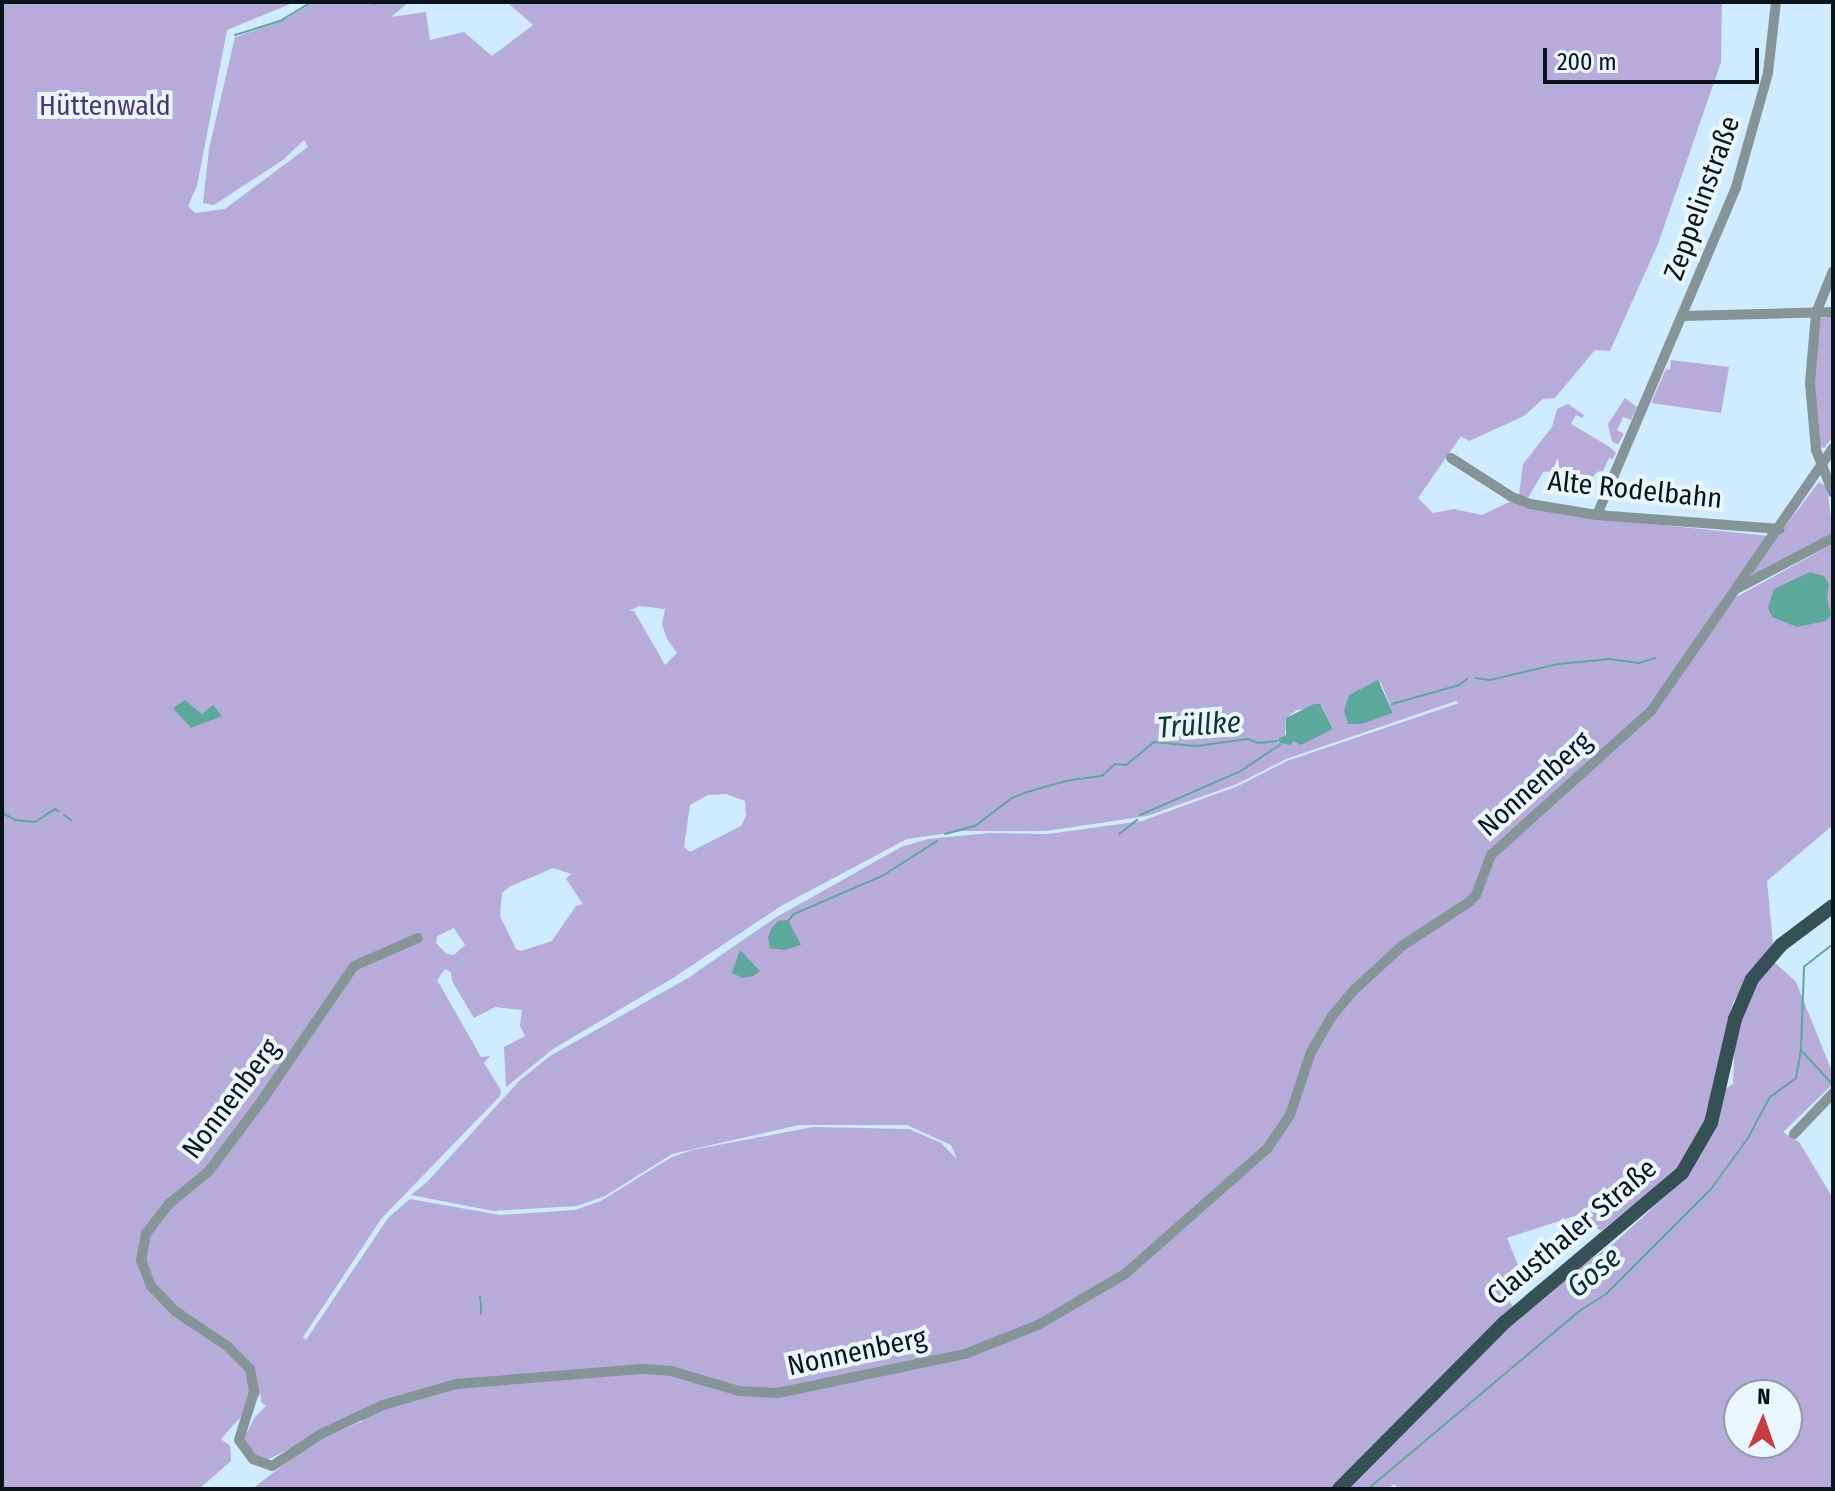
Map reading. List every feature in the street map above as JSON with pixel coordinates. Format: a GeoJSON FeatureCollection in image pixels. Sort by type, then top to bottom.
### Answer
{"type":"FeatureCollection","features":[{"type":"Feature","properties":{"kind":"main road","name":"Clausthaler Straße"},"geometry":{"type":"LineString","coordinates":[[1339,1489],[1505,1322],[1682,1173],[1711,1123],[1735,1019],[1752,979],[1781,945],[1833,906]]}},
{"type":"Feature","properties":{"kind":"street","name":"Zeppelinstraße"},"geometry":{"type":"LineString","coordinates":[[1597,515],[1728,209],[1756,124],[1775,30],[1776,2]]}},
{"type":"Feature","properties":{"kind":"street"},"geometry":{"type":"LineString","coordinates":[[1833,271],[1816,313],[1810,383],[1816,450],[1833,493]]}},
{"type":"Feature","properties":{"kind":"street","name":"Zeppelinstraße"},"geometry":{"type":"LineString","coordinates":[[1683,316],[1833,312]]}},
{"type":"Feature","properties":{"kind":"street"},"geometry":{"type":"LineString","coordinates":[[1731,592],[1779,529],[1833,448]]}},
{"type":"Feature","properties":{"kind":"street","name":"Alte Rodelbahn"},"geometry":{"type":"LineString","coordinates":[[1451,458],[1517,500],[1597,515],[1779,529]]}},
{"type":"Feature","properties":{"kind":"street","name":"Nonnenberg"},"geometry":{"type":"LineString","coordinates":[[418,938],[354,966],[263,1099],[209,1171],[169,1204],[146,1233],[141,1260],[151,1286],[175,1311],[227,1346],[250,1369],[254,1392],[239,1440],[246,1453],[266,1465],[280,1462],[321,1434],[383,1405],[456,1384],[644,1369],[671,1371],[739,1391],[768,1393],[965,1354],[1038,1325],[1125,1274],[1267,1149],[1290,1115],[1311,1052],[1332,1016],[1355,989],[1402,946],[1469,902],[1476,895],[1491,855],[1651,711],[1731,592],[1833,538]]}},
{"type":"Feature","properties":{"kind":"street"},"geometry":{"type":"LineString","coordinates":[[1794,1134],[1833,1093]]}},
{"type":"Feature","properties":{"kind":"green space","name":"Hüttenwald"},"geometry":{"type":"Polygon","coordinates":[[[2,2],[295,2],[227,30],[197,186],[188,206],[195,213],[225,209],[308,147],[304,140],[283,160],[214,205],[203,203],[209,149],[235,37],[280,22],[314,2],[409,2],[391,17],[426,12],[430,40],[464,32],[492,56],[533,25],[507,2],[1722,2],[1721,62],[1658,244],[1610,351],[1595,350],[1555,398],[1543,399],[1524,416],[1469,441],[1461,436],[1418,498],[1433,513],[1454,509],[1482,515],[1514,500],[1584,517],[1770,536],[1725,595],[1727,602],[1833,544],[1833,825],[1767,881],[1773,944],[1733,1002],[1705,1121],[1677,1169],[1601,1231],[1593,1226],[1587,1212],[1507,1238],[1518,1265],[1499,1286],[1513,1307],[1333,1489],[252,1489],[313,1442],[363,1421],[357,1415],[267,1460],[249,1452],[244,1438],[255,1417],[266,1406],[261,1402],[261,1394],[221,1439],[230,1446],[231,1461],[199,1489],[2,1489],[2,2]],[[639,606],[629,611],[634,611],[665,665],[677,653],[667,639],[662,624],[665,609],[639,606]],[[1381,683],[1349,696],[1344,710],[1357,724],[1393,713],[1381,683]],[[1456,701],[1286,759],[1237,784],[1147,816],[1046,831],[963,831],[907,839],[781,906],[673,978],[553,1049],[506,1087],[504,1047],[525,1036],[520,1026],[522,1010],[495,1007],[474,1018],[452,981],[451,972],[445,969],[437,980],[481,1057],[490,1056],[484,1063],[501,1090],[500,1096],[381,1219],[303,1337],[306,1340],[388,1218],[410,1199],[500,1215],[575,1210],[601,1201],[670,1158],[692,1150],[813,1127],[909,1129],[941,1143],[957,1159],[951,1145],[907,1125],[799,1125],[672,1154],[605,1196],[577,1206],[493,1211],[411,1195],[428,1181],[520,1080],[550,1056],[688,978],[775,918],[901,847],[928,839],[990,833],[1048,834],[1142,821],[1238,786],[1287,761],[1459,703],[1456,701]],[[1322,707],[1297,710],[1286,718],[1285,736],[1297,742],[1333,729],[1322,707]],[[726,794],[708,795],[690,805],[684,847],[690,852],[741,826],[746,816],[745,801],[726,794]],[[553,868],[502,893],[500,916],[516,949],[521,951],[552,941],[576,906],[583,904],[566,879],[571,874],[553,868]],[[454,928],[437,936],[436,943],[447,954],[454,955],[465,945],[454,928]]]}},
{"type":"Feature","properties":{"kind":"green space"},"geometry":{"type":"Polygon","coordinates":[[[1833,316],[1833,437],[1824,448],[1820,447],[1812,378],[1819,319],[1833,316]]]}},
{"type":"Feature","properties":{"kind":"green space"},"geometry":{"type":"Polygon","coordinates":[[[1671,360],[1729,367],[1721,413],[1651,403],[1666,369],[1670,370],[1671,360]]]}},
{"type":"Feature","properties":{"kind":"green space"},"geometry":{"type":"Polygon","coordinates":[[[1625,398],[1637,407],[1631,420],[1623,417],[1617,430],[1624,434],[1618,444],[1612,442],[1608,424],[1625,398]]]}},
{"type":"Feature","properties":{"kind":"green space"},"geometry":{"type":"Polygon","coordinates":[[[1568,404],[1584,415],[1582,418],[1576,415],[1571,424],[1610,447],[1616,453],[1613,459],[1609,458],[1603,471],[1597,472],[1589,481],[1563,470],[1543,472],[1528,498],[1519,495],[1523,464],[1552,427],[1557,409],[1568,404]]]}},
{"type":"Feature","properties":{"kind":"green space"},"geometry":{"type":"Polygon","coordinates":[[[1819,482],[1827,487],[1833,533],[1754,576],[1750,572],[1819,482]]]}},
{"type":"Feature","properties":{"kind":"green space"},"geometry":{"type":"Polygon","coordinates":[[[1773,961],[1796,982],[1833,1074],[1833,1084],[1783,1132],[1799,1142],[1833,1198],[1833,1489],[1399,1489],[1394,1484],[1388,1489],[1346,1489],[1465,1366],[1567,1275],[1611,1246],[1669,1193],[1724,1090],[1733,1084],[1735,1041],[1756,982],[1773,961]]]}},
{"type":"Feature","properties":{"kind":"shaded area"},"geometry":{"type":"Polygon","coordinates":[[[1810,572],[1824,576],[1829,584],[1827,598],[1831,615],[1826,621],[1797,627],[1772,617],[1768,608],[1774,589],[1810,572]]]}},
{"type":"Feature","properties":{"kind":"shaded area"},"geometry":{"type":"Polygon","coordinates":[[[1378,680],[1393,713],[1361,724],[1348,724],[1344,710],[1349,695],[1378,680]]]}},
{"type":"Feature","properties":{"kind":"shaded area"},"geometry":{"type":"Polygon","coordinates":[[[185,700],[202,714],[213,705],[222,716],[191,728],[173,708],[185,700]]]}},
{"type":"Feature","properties":{"kind":"shaded area"},"geometry":{"type":"Polygon","coordinates":[[[1320,704],[1333,729],[1301,745],[1294,741],[1290,745],[1280,743],[1278,739],[1286,735],[1286,718],[1320,704]]]}},
{"type":"Feature","properties":{"kind":"shaded area"},"geometry":{"type":"Polygon","coordinates":[[[788,920],[801,945],[783,950],[770,948],[768,937],[771,929],[778,921],[788,920]]]}},
{"type":"Feature","properties":{"kind":"shaded area"},"geometry":{"type":"Polygon","coordinates":[[[740,950],[760,971],[753,976],[743,978],[732,973],[740,950]]]}},
{"type":"Feature","properties":{"kind":"waterway"},"geometry":{"type":"LineString","coordinates":[[235,35],[280,21],[312,2]]}},
{"type":"Feature","properties":{"kind":"waterway"},"geometry":{"type":"LineString","coordinates":[[373,4],[378,2]]}},
{"type":"Feature","properties":{"kind":"waterway","name":"Trüllke"},"geometry":{"type":"LineString","coordinates":[[1476,678],[1490,680],[1558,664],[1610,659],[1639,663],[1655,658]]}},
{"type":"Feature","properties":{"kind":"waterway","name":"Trüllke"},"geometry":{"type":"LineString","coordinates":[[1392,704],[1459,685],[1467,679]]}},
{"type":"Feature","properties":{"kind":"waterway","name":"Trüllke"},"geometry":{"type":"LineString","coordinates":[[945,834],[975,826],[1012,798],[1027,792],[1065,781],[1102,776],[1115,764],[1126,765],[1154,742],[1196,746],[1248,739],[1258,743],[1277,741]]}},
{"type":"Feature","properties":{"kind":"waterway"},"geometry":{"type":"LineString","coordinates":[[1140,815],[1239,772],[1281,744]]}},
{"type":"Feature","properties":{"kind":"waterway"},"geometry":{"type":"LineString","coordinates":[[2,813],[16,820],[35,822],[55,809],[58,811]]}},
{"type":"Feature","properties":{"kind":"waterway"},"geometry":{"type":"LineString","coordinates":[[64,815],[71,820]]}},
{"type":"Feature","properties":{"kind":"waterway"},"geometry":{"type":"LineString","coordinates":[[1119,834],[1137,820]]}},
{"type":"Feature","properties":{"kind":"waterway","name":"Trüllke"},"geometry":{"type":"LineString","coordinates":[[788,921],[794,914],[882,876],[937,841]]}},
{"type":"Feature","properties":{"kind":"waterway"},"geometry":{"type":"LineString","coordinates":[[1833,944],[1804,967],[1801,1050],[1833,1085]]}},
{"type":"Feature","properties":{"kind":"waterway","name":"Gose"},"geometry":{"type":"LineString","coordinates":[[1368,1489],[1578,1312],[1606,1294],[1711,1189],[1748,1138],[1770,1097],[1796,1078],[1801,1050]]}},
{"type":"Feature","properties":{"kind":"waterway"},"geometry":{"type":"LineString","coordinates":[[481,1302],[481,1314]]}}]}
